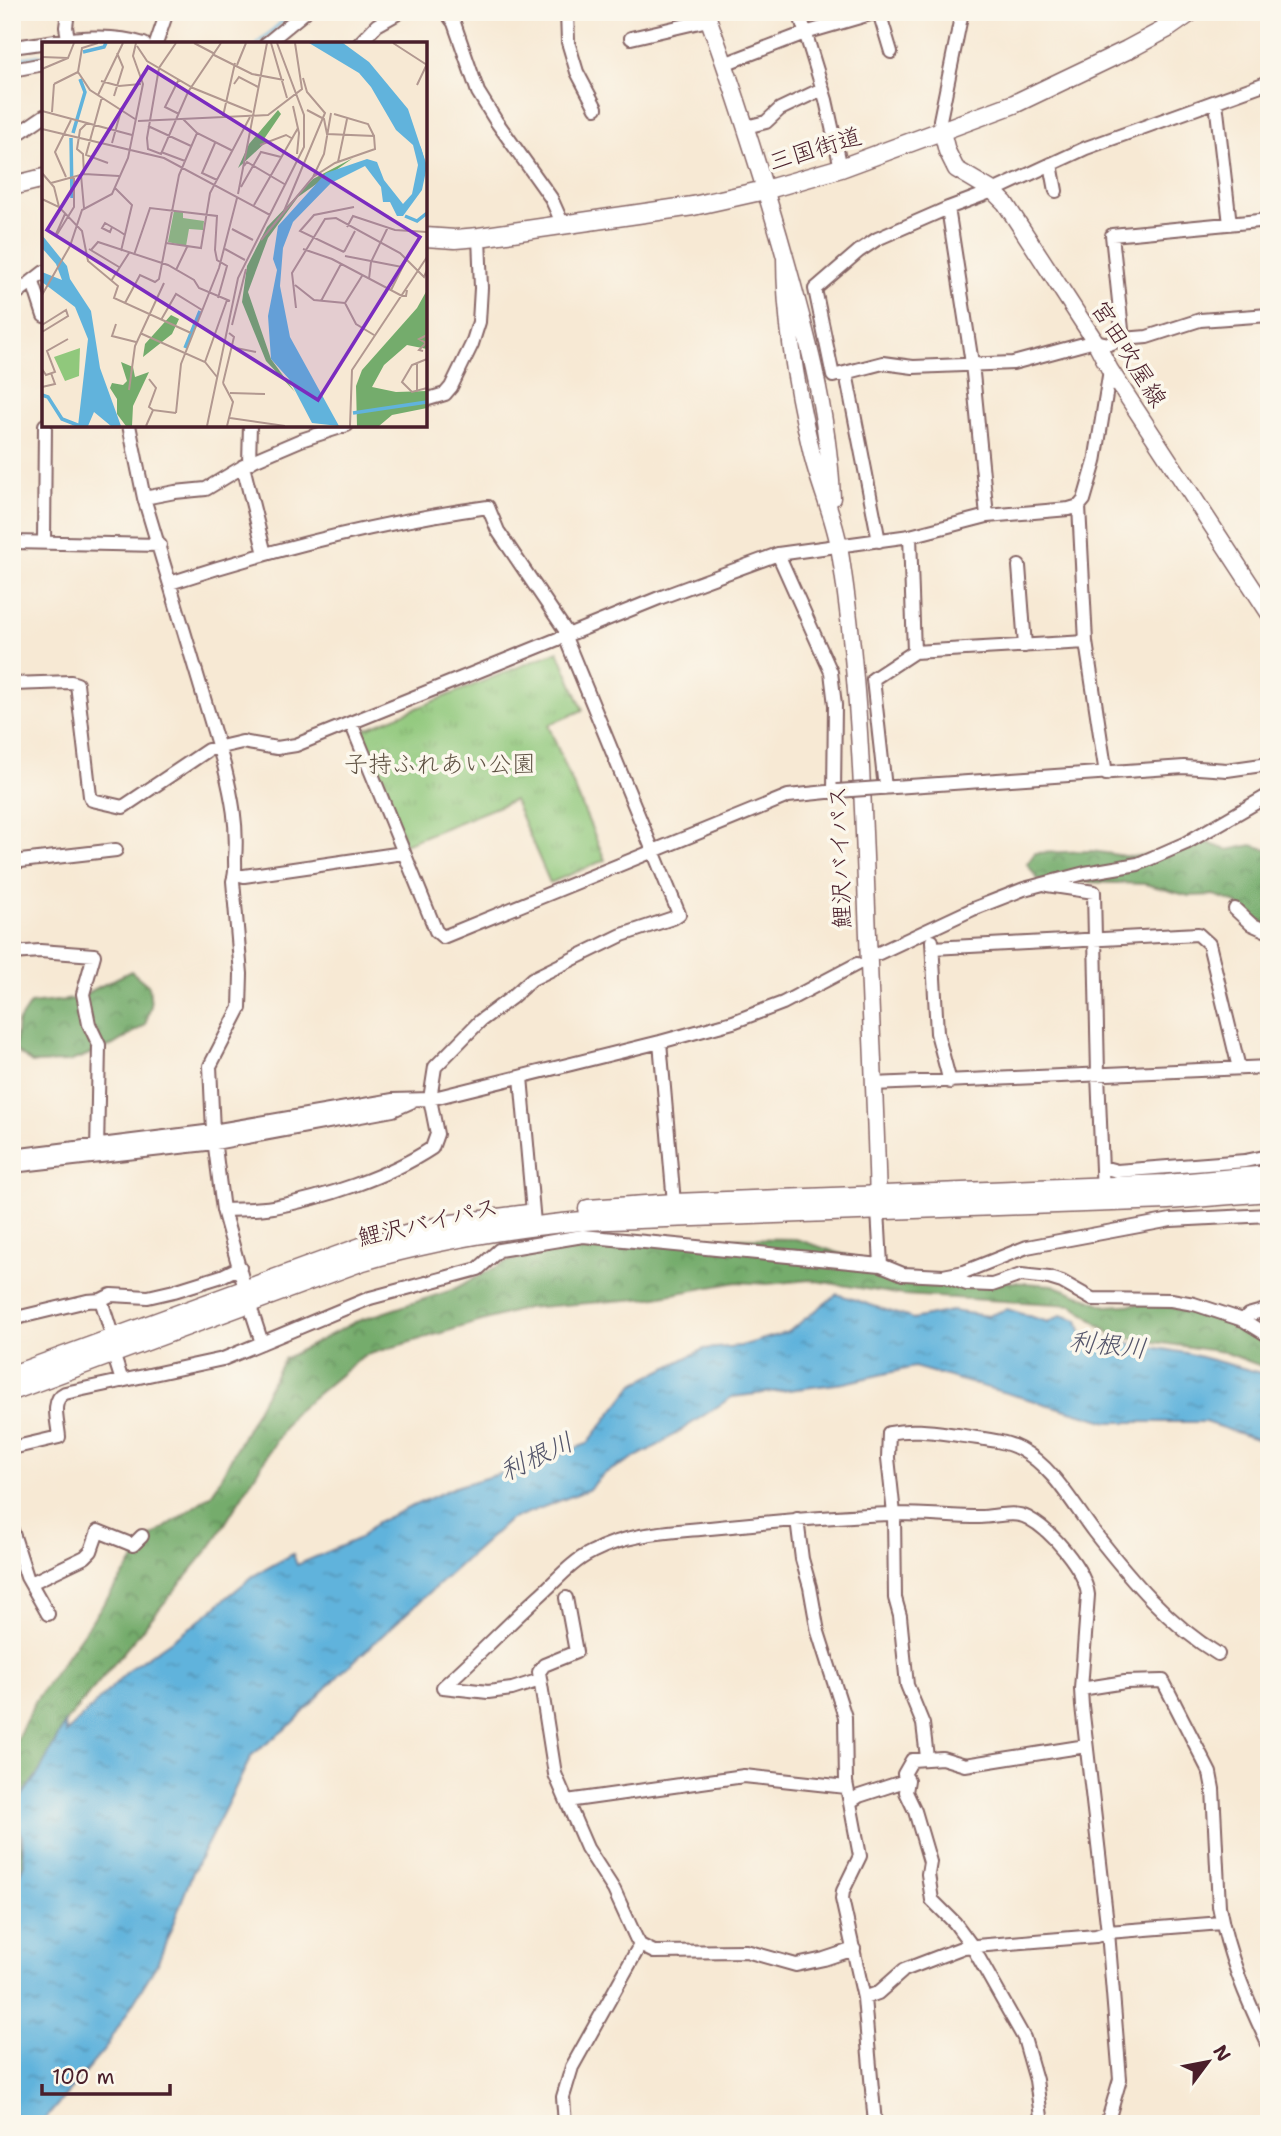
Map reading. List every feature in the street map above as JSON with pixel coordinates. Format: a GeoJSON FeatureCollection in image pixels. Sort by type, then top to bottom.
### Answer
{"type":"FeatureCollection","features":[{"type":"Feature","properties":{"kind":"highway","name":"三国街道"},"geometry":{"type":"LineString","coordinates":[[427,237],[478,237],[693,206],[765,190],[841,168],[942,132],[1057,84],[1168,28],[1191,12]]}},
{"type":"Feature","properties":{"kind":"highway"},"geometry":{"type":"LineString","coordinates":[[12,186],[42,178]]}},
{"type":"Feature","properties":{"kind":"highway","name":"鯉沢バイパス"},"geometry":{"type":"LineString","coordinates":[[1102,1194],[1166,1184],[1269,1175]]}},
{"type":"Feature","properties":{"kind":"highway","name":"鯉沢バイパス"},"geometry":{"type":"LineString","coordinates":[[533,1220],[582,1221],[878,1203],[1102,1194],[1216,1197],[1269,1192]]}},
{"type":"Feature","properties":{"kind":"highway","name":"鯉沢バイパス"},"geometry":{"type":"LineString","coordinates":[[12,1391],[113,1346],[247,1296],[406,1249],[533,1220],[674,1203],[878,1203]]}},
{"type":"Feature","properties":{"kind":"highway","name":"鯉沢バイパス"},"geometry":{"type":"LineString","coordinates":[[12,1375],[113,1346]]}},
{"type":"Feature","properties":{"kind":"main road","name":"鯉沢バイパス"},"geometry":{"type":"LineString","coordinates":[[707,16],[746,128],[785,256],[785,291],[795,371],[811,450],[839,545],[861,763],[878,1203]]}},
{"type":"Feature","properties":{"kind":"main road","name":"宮田吹屋線"},"geometry":{"type":"LineString","coordinates":[[942,132],[956,170],[993,191],[1005,203],[1095,341],[1110,370],[1263,596],[1269,614]]}},
{"type":"Feature","properties":{"kind":"street"},"geometry":{"type":"LineString","coordinates":[[68,12],[68,42],[125,38],[138,42]]}},
{"type":"Feature","properties":{"kind":"street"},"geometry":{"type":"LineString","coordinates":[[157,42],[167,12]]}},
{"type":"Feature","properties":{"kind":"street"},"geometry":{"type":"LineString","coordinates":[[268,42],[305,12]]}},
{"type":"Feature","properties":{"kind":"street"},"geometry":{"type":"LineString","coordinates":[[361,42],[377,25],[400,12]]}},
{"type":"Feature","properties":{"kind":"street"},"geometry":{"type":"LineString","coordinates":[[567,12],[568,42],[577,72],[596,108]]}},
{"type":"Feature","properties":{"kind":"street"},"geometry":{"type":"LineString","coordinates":[[799,12],[822,89],[841,168]]}},
{"type":"Feature","properties":{"kind":"street"},"geometry":{"type":"LineString","coordinates":[[724,64],[805,33],[878,12],[891,52]]}},
{"type":"Feature","properties":{"kind":"street"},"geometry":{"type":"LineString","coordinates":[[942,132],[940,120],[962,12]]}},
{"type":"Feature","properties":{"kind":"street"},"geometry":{"type":"LineString","coordinates":[[1158,12],[1168,28]]}},
{"type":"Feature","properties":{"kind":"street"},"geometry":{"type":"LineString","coordinates":[[448,13],[478,92],[551,198],[563,225]]}},
{"type":"Feature","properties":{"kind":"street"},"geometry":{"type":"LineString","coordinates":[[631,38],[707,16]]}},
{"type":"Feature","properties":{"kind":"street"},"geometry":{"type":"LineString","coordinates":[[12,47],[42,44]]}},
{"type":"Feature","properties":{"kind":"street"},"geometry":{"type":"LineString","coordinates":[[13,66],[42,64]]}},
{"type":"Feature","properties":{"kind":"street"},"geometry":{"type":"LineString","coordinates":[[1269,82],[1086,148],[993,191],[877,239],[815,289],[833,376],[883,363],[913,367],[1013,363],[1095,341],[1109,344],[1123,339],[1147,337],[1200,320],[1269,315]]}},
{"type":"Feature","properties":{"kind":"street"},"geometry":{"type":"LineString","coordinates":[[746,128],[766,122],[780,109],[822,89]]}},
{"type":"Feature","properties":{"kind":"street"},"geometry":{"type":"LineString","coordinates":[[1216,102],[1230,223]]}},
{"type":"Feature","properties":{"kind":"street"},"geometry":{"type":"LineString","coordinates":[[12,138],[42,117]]}},
{"type":"Feature","properties":{"kind":"street"},"geometry":{"type":"LineString","coordinates":[[1051,164],[1056,191]]}},
{"type":"Feature","properties":{"kind":"street"},"geometry":{"type":"LineString","coordinates":[[948,208],[972,363],[987,516]]}},
{"type":"Feature","properties":{"kind":"street"},"geometry":{"type":"LineString","coordinates":[[1123,339],[1112,235],[1269,220]]}},
{"type":"Feature","properties":{"kind":"street"},"geometry":{"type":"LineString","coordinates":[[427,399],[445,394],[451,387],[476,333],[481,308],[478,237]]}},
{"type":"Feature","properties":{"kind":"street"},"geometry":{"type":"LineString","coordinates":[[12,297],[42,274]]}},
{"type":"Feature","properties":{"kind":"street"},"geometry":{"type":"LineString","coordinates":[[33,282],[42,310]]}},
{"type":"Feature","properties":{"kind":"street"},"geometry":{"type":"LineString","coordinates":[[12,684],[77,684],[92,800],[123,807],[208,750],[242,742],[278,748],[296,745],[659,598],[778,554],[910,536],[987,516],[1079,506],[1084,500],[1096,462],[1110,370]]}},
{"type":"Feature","properties":{"kind":"street"},"geometry":{"type":"LineString","coordinates":[[846,373],[879,541]]}},
{"type":"Feature","properties":{"kind":"street"},"geometry":{"type":"LineString","coordinates":[[44,541],[45,427]]}},
{"type":"Feature","properties":{"kind":"street"},"geometry":{"type":"LineString","coordinates":[[129,427],[144,498],[160,545],[235,809],[237,839],[236,874],[233,881],[241,974],[240,1008],[210,1066],[214,1137],[223,1210],[262,1343]]}},
{"type":"Feature","properties":{"kind":"street"},"geometry":{"type":"LineString","coordinates":[[250,427],[246,465],[265,554]]}},
{"type":"Feature","properties":{"kind":"street"},"geometry":{"type":"LineString","coordinates":[[144,498],[206,489],[246,465],[301,440],[341,427]]}},
{"type":"Feature","properties":{"kind":"street"},"geometry":{"type":"LineString","coordinates":[[1079,506],[1086,642],[1106,774]]}},
{"type":"Feature","properties":{"kind":"street"},"geometry":{"type":"LineString","coordinates":[[170,583],[316,539],[488,507],[498,531],[565,630],[565,638],[679,914],[622,935],[532,979],[480,1021],[435,1067],[424,1099],[436,1141],[432,1148],[422,1155],[372,1178],[301,1201],[269,1208],[223,1210]]}},
{"type":"Feature","properties":{"kind":"street"},"geometry":{"type":"LineString","coordinates":[[910,536],[914,652]]}},
{"type":"Feature","properties":{"kind":"street"},"geometry":{"type":"LineString","coordinates":[[12,542],[160,545]]}},
{"type":"Feature","properties":{"kind":"street"},"geometry":{"type":"LineString","coordinates":[[778,554],[831,672],[835,718],[835,791]]}},
{"type":"Feature","properties":{"kind":"street"},"geometry":{"type":"LineString","coordinates":[[1019,566],[1025,646]]}},
{"type":"Feature","properties":{"kind":"street"},"geometry":{"type":"LineString","coordinates":[[883,788],[873,679],[914,652],[1086,642]]}},
{"type":"Feature","properties":{"kind":"street"},"geometry":{"type":"LineString","coordinates":[[351,723],[402,853],[436,931],[443,937],[788,796],[1184,767],[1227,770],[1269,764]]}},
{"type":"Feature","properties":{"kind":"street"},"geometry":{"type":"LineString","coordinates":[[879,953],[973,909],[1040,884],[1138,863],[1186,843],[1269,795]]}},
{"type":"Feature","properties":{"kind":"street"},"geometry":{"type":"LineString","coordinates":[[12,862],[116,850]]}},
{"type":"Feature","properties":{"kind":"street"},"geometry":{"type":"LineString","coordinates":[[236,874],[244,876],[402,853]]}},
{"type":"Feature","properties":{"kind":"street"},"geometry":{"type":"LineString","coordinates":[[1040,884],[1094,892],[1102,1194]]}},
{"type":"Feature","properties":{"kind":"street"},"geometry":{"type":"LineString","coordinates":[[1235,909],[1251,924],[1269,932]]}},
{"type":"Feature","properties":{"kind":"street"},"geometry":{"type":"LineString","coordinates":[[930,929],[937,1033],[950,1082]]}},
{"type":"Feature","properties":{"kind":"street"},"geometry":{"type":"LineString","coordinates":[[933,948],[1198,933],[1209,944],[1239,1068]]}},
{"type":"Feature","properties":{"kind":"street"},"geometry":{"type":"LineString","coordinates":[[12,953],[40,951],[94,956],[83,994],[89,1024],[99,1045],[97,1151]]}},
{"type":"Feature","properties":{"kind":"street"},"geometry":{"type":"LineString","coordinates":[[12,1166],[97,1151],[214,1137],[347,1107],[393,1100],[424,1099],[521,1077],[733,1021],[783,1003],[857,964]]}},
{"type":"Feature","properties":{"kind":"street"},"geometry":{"type":"LineString","coordinates":[[660,1042],[674,1203]]}},
{"type":"Feature","properties":{"kind":"street"},"geometry":{"type":"LineString","coordinates":[[873,1084],[1269,1067]]}},
{"type":"Feature","properties":{"kind":"street"},"geometry":{"type":"LineString","coordinates":[[521,1077],[533,1220]]}},
{"type":"Feature","properties":{"kind":"street"},"geometry":{"type":"LineString","coordinates":[[12,1156],[97,1151]]}},
{"type":"Feature","properties":{"kind":"street"},"geometry":{"type":"LineString","coordinates":[[1102,1167],[1117,1171],[1245,1161],[1269,1156]]}},
{"type":"Feature","properties":{"kind":"street"},"geometry":{"type":"LineString","coordinates":[[878,1203],[880,1265]]}},
{"type":"Feature","properties":{"kind":"street"},"geometry":{"type":"LineString","coordinates":[[943,1276],[964,1272],[1027,1247],[1171,1220],[1269,1215]]}},
{"type":"Feature","properties":{"kind":"street"},"geometry":{"type":"LineString","coordinates":[[12,1448],[59,1437],[56,1402],[59,1396],[223,1359],[370,1298],[478,1269],[499,1250],[583,1236],[880,1265],[903,1273],[943,1276],[967,1284],[992,1285],[1021,1275],[1049,1278],[1092,1299],[1171,1300],[1194,1304],[1243,1320],[1269,1336]]}},
{"type":"Feature","properties":{"kind":"street"},"geometry":{"type":"LineString","coordinates":[[12,1319],[101,1300],[111,1295],[148,1297],[174,1292],[240,1267]]}},
{"type":"Feature","properties":{"kind":"street"},"geometry":{"type":"LineString","coordinates":[[101,1300],[122,1381]]}},
{"type":"Feature","properties":{"kind":"street"},"geometry":{"type":"LineString","coordinates":[[1243,1320],[1248,1315],[1269,1309]]}},
{"type":"Feature","properties":{"kind":"street"},"geometry":{"type":"LineString","coordinates":[[927,1757],[923,1724],[907,1685],[900,1616],[895,1598],[889,1433],[915,1430],[946,1433],[1018,1447],[1042,1465],[1062,1487],[1132,1578],[1181,1628],[1218,1654]]}},
{"type":"Feature","properties":{"kind":"street"},"geometry":{"type":"LineString","coordinates":[[540,1680],[488,1692],[443,1687],[484,1652],[514,1618],[576,1562],[615,1542],[654,1533],[797,1519],[894,1514],[983,1517],[1010,1514],[1027,1517],[1049,1534],[1065,1550],[1087,1587],[1081,1689],[1108,1932],[1120,2079],[1107,2124]]}},
{"type":"Feature","properties":{"kind":"street"},"geometry":{"type":"LineString","coordinates":[[797,1519],[802,1559],[818,1632],[845,1717],[846,1787],[860,1856],[843,1891],[842,1899],[864,1998],[876,2124]]}},
{"type":"Feature","properties":{"kind":"street"},"geometry":{"type":"LineString","coordinates":[[12,1530],[31,1583],[48,1614]]}},
{"type":"Feature","properties":{"kind":"street"},"geometry":{"type":"LineString","coordinates":[[31,1583],[85,1557],[91,1551],[98,1531],[132,1545],[142,1536]]}},
{"type":"Feature","properties":{"kind":"street"},"geometry":{"type":"LineString","coordinates":[[566,1598],[576,1652],[540,1668],[551,1759],[587,1848],[614,1890],[640,1945],[653,1952],[746,1951],[796,1965],[854,1949]]}},
{"type":"Feature","properties":{"kind":"street"},"geometry":{"type":"LineString","coordinates":[[1081,1689],[1125,1682],[1163,1681],[1210,1773],[1222,1923],[1233,1966],[1269,2046]]}},
{"type":"Feature","properties":{"kind":"street"},"geometry":{"type":"LineString","coordinates":[[1042,2124],[1036,2080],[1024,2038],[972,1946],[955,1923],[932,1900],[930,1862],[915,1811],[906,1791],[908,1780],[904,1774],[912,1760],[927,1757],[942,1758],[965,1765],[1086,1746]]}},
{"type":"Feature","properties":{"kind":"street"},"geometry":{"type":"LineString","coordinates":[[567,1801],[744,1776],[846,1787]]}},
{"type":"Feature","properties":{"kind":"street"},"geometry":{"type":"LineString","coordinates":[[850,1802],[859,1796],[908,1780]]}},
{"type":"Feature","properties":{"kind":"street"},"geometry":{"type":"LineString","coordinates":[[864,1998],[878,1993],[904,1969],[972,1946],[1096,1937],[1108,1932],[1222,1923]]}},
{"type":"Feature","properties":{"kind":"street"},"geometry":{"type":"LineString","coordinates":[[565,2124],[563,2097],[572,2067],[640,1945]]}},
{"type":"Feature","properties":{"kind":"green space","name":"子持ふれあい公園"},"geometry":{"type":"Polygon","coordinates":[[[558,651],[583,710],[548,725],[605,860],[550,883],[514,800],[405,844],[360,731],[558,651]]]}},
{"type":"Feature","properties":{"kind":"green space"},"geometry":{"type":"Polygon","coordinates":[[[1200,840],[1227,850],[1252,845],[1269,850],[1269,928],[1234,902],[1214,895],[1189,896],[1145,884],[1038,880],[1027,864],[1035,853],[1092,851],[1131,857],[1186,848],[1200,840]]]}},
{"type":"Feature","properties":{"kind":"green space"},"geometry":{"type":"Polygon","coordinates":[[[131,971],[149,986],[151,1006],[145,1025],[113,1045],[69,1062],[32,1063],[15,1050],[18,1022],[30,1004],[75,999],[131,971]]]}},
{"type":"Feature","properties":{"kind":"green space"},"geometry":{"type":"Polygon","coordinates":[[[722,1238],[796,1239],[903,1274],[1053,1285],[1107,1306],[1156,1303],[1231,1324],[1269,1341],[1269,1369],[1224,1352],[1113,1336],[1073,1305],[903,1295],[810,1280],[767,1284],[737,1282],[651,1298],[526,1308],[363,1356],[292,1415],[212,1545],[65,1723],[40,1771],[14,1807],[24,1863],[12,1887],[12,1749],[36,1700],[149,1539],[212,1494],[284,1359],[355,1322],[452,1290],[508,1261],[560,1250],[722,1238]]]}},
{"type":"Feature","properties":{"kind":"water","name":"利根川"},"geometry":{"type":"Polygon","coordinates":[[[837,1294],[913,1319],[951,1311],[988,1316],[1007,1309],[1048,1322],[1061,1315],[1078,1320],[1082,1335],[1186,1353],[1269,1375],[1269,1443],[1205,1422],[1109,1422],[914,1367],[844,1383],[732,1397],[657,1446],[605,1473],[588,1490],[509,1520],[340,1674],[293,1723],[252,1755],[193,1872],[158,1962],[105,2049],[41,2124],[12,2124],[12,1892],[24,1863],[22,1837],[14,1807],[40,1771],[65,1723],[66,1733],[130,1669],[195,1624],[253,1576],[293,1554],[297,1565],[360,1538],[377,1522],[455,1487],[536,1463],[587,1444],[634,1384],[704,1349],[741,1346],[788,1332],[837,1294]]]}},
{"type":"Feature","properties":{"kind":"waterway"},"geometry":{"type":"LineString","coordinates":[[259,42],[293,12]]}},
{"type":"Feature","properties":{"kind":"waterway"},"geometry":{"type":"LineString","coordinates":[[12,59],[42,55]]}}]}
